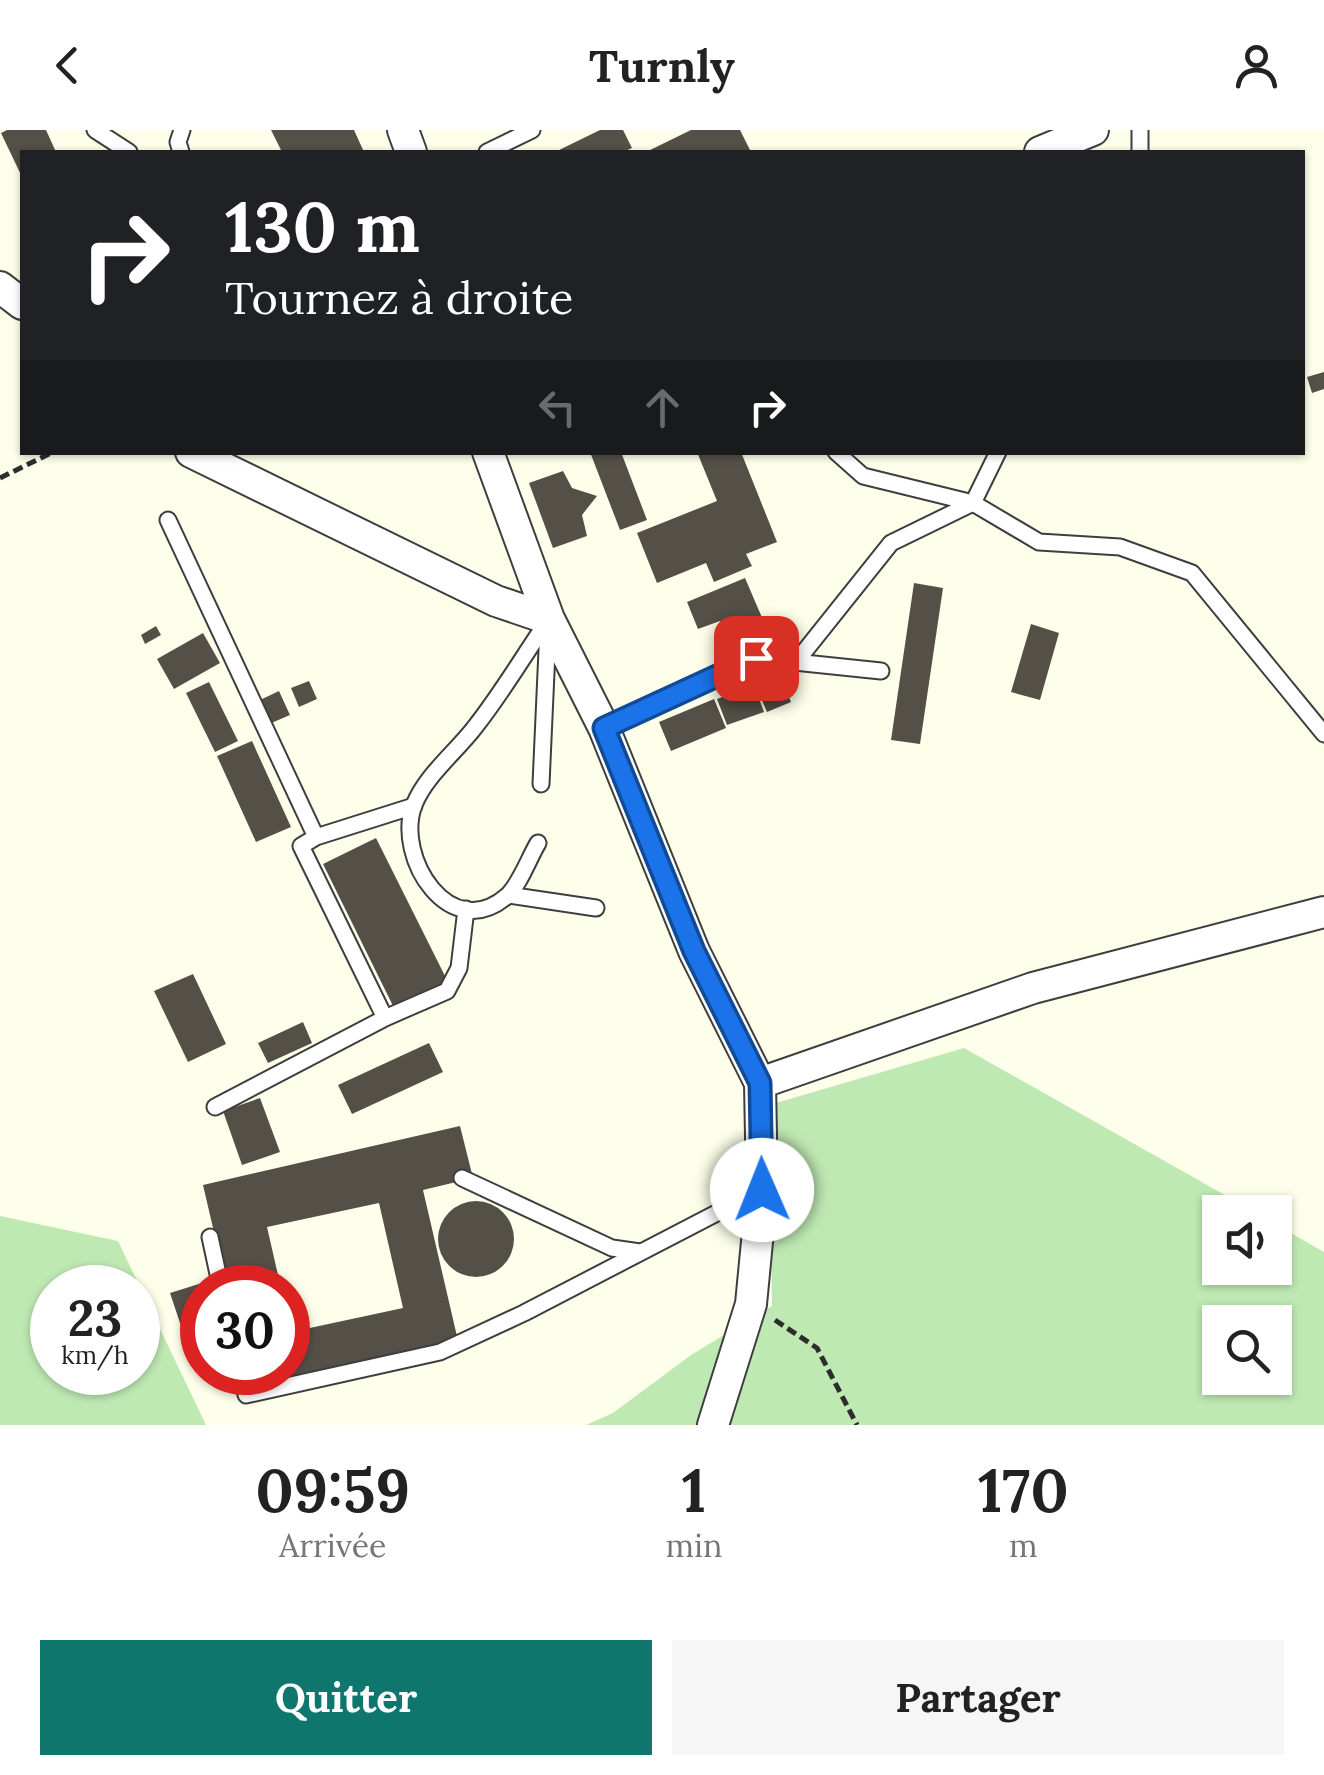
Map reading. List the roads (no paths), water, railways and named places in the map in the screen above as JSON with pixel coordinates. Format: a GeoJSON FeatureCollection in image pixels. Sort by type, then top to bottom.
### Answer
{"type":"FeatureCollection","features":[{"type":"Feature","properties":{"kind":"street"},"geometry":{"type":"LineString","coordinates":[[1045,150],[1094,130]]}},
{"type":"Feature","properties":{"kind":"street"},"geometry":{"type":"LineString","coordinates":[[197,455],[496,601],[549,619]]}},
{"type":"Feature","properties":{"kind":"street"},"geometry":{"type":"LineString","coordinates":[[489,455],[549,619],[604,728],[694,951],[760,1083],[762,1190],[751,1304],[713,1425]]}},
{"type":"Feature","properties":{"kind":"street"},"geometry":{"type":"LineString","coordinates":[[760,1083],[1033,988],[1324,912]]}},
{"type":"Feature","properties":{"kind":"lane"},"geometry":{"type":"LineString","coordinates":[[95,130],[126,150]]}},
{"type":"Feature","properties":{"kind":"lane"},"geometry":{"type":"LineString","coordinates":[[491,150],[532,130]]}},
{"type":"Feature","properties":{"kind":"lane"},"geometry":{"type":"LineString","coordinates":[[839,455],[863,476],[973,504],[1039,542],[1120,547],[1192,573],[1324,734]]}},
{"type":"Feature","properties":{"kind":"lane"},"geometry":{"type":"LineString","coordinates":[[796,662],[891,543],[973,504],[997,455]]}},
{"type":"Feature","properties":{"kind":"lane"},"geometry":{"type":"LineString","coordinates":[[168,520],[316,837]]}},
{"type":"Feature","properties":{"kind":"lane"},"geometry":{"type":"LineString","coordinates":[[541,784],[549,619]]}},
{"type":"Feature","properties":{"kind":"lane"},"geometry":{"type":"LineString","coordinates":[[538,842],[508,895],[477,911],[449,906],[426,887],[410,834],[414,806],[443,762],[474,729],[549,619]]}},
{"type":"Feature","properties":{"kind":"lane"},"geometry":{"type":"LineString","coordinates":[[604,728],[756,658],[881,671]]}},
{"type":"Feature","properties":{"kind":"lane"},"geometry":{"type":"LineString","coordinates":[[385,1018],[301,846],[316,837],[414,806]]}},
{"type":"Feature","properties":{"kind":"lane"},"geometry":{"type":"LineString","coordinates":[[508,895],[596,908]]}},
{"type":"Feature","properties":{"kind":"lane"},"geometry":{"type":"LineString","coordinates":[[215,1108],[385,1018],[448,991],[459,968],[466,909]]}},
{"type":"Feature","properties":{"kind":"lane"},"geometry":{"type":"LineString","coordinates":[[462,1178],[612,1248],[640,1252]]}},
{"type":"Feature","properties":{"kind":"lane"},"geometry":{"type":"LineString","coordinates":[[310,1381],[440,1352],[524,1314],[762,1190]]}},
{"type":"Feature","properties":{"kind":"lane"},"geometry":{"type":"LineString","coordinates":[[210,1237],[216,1265]]}}]}
